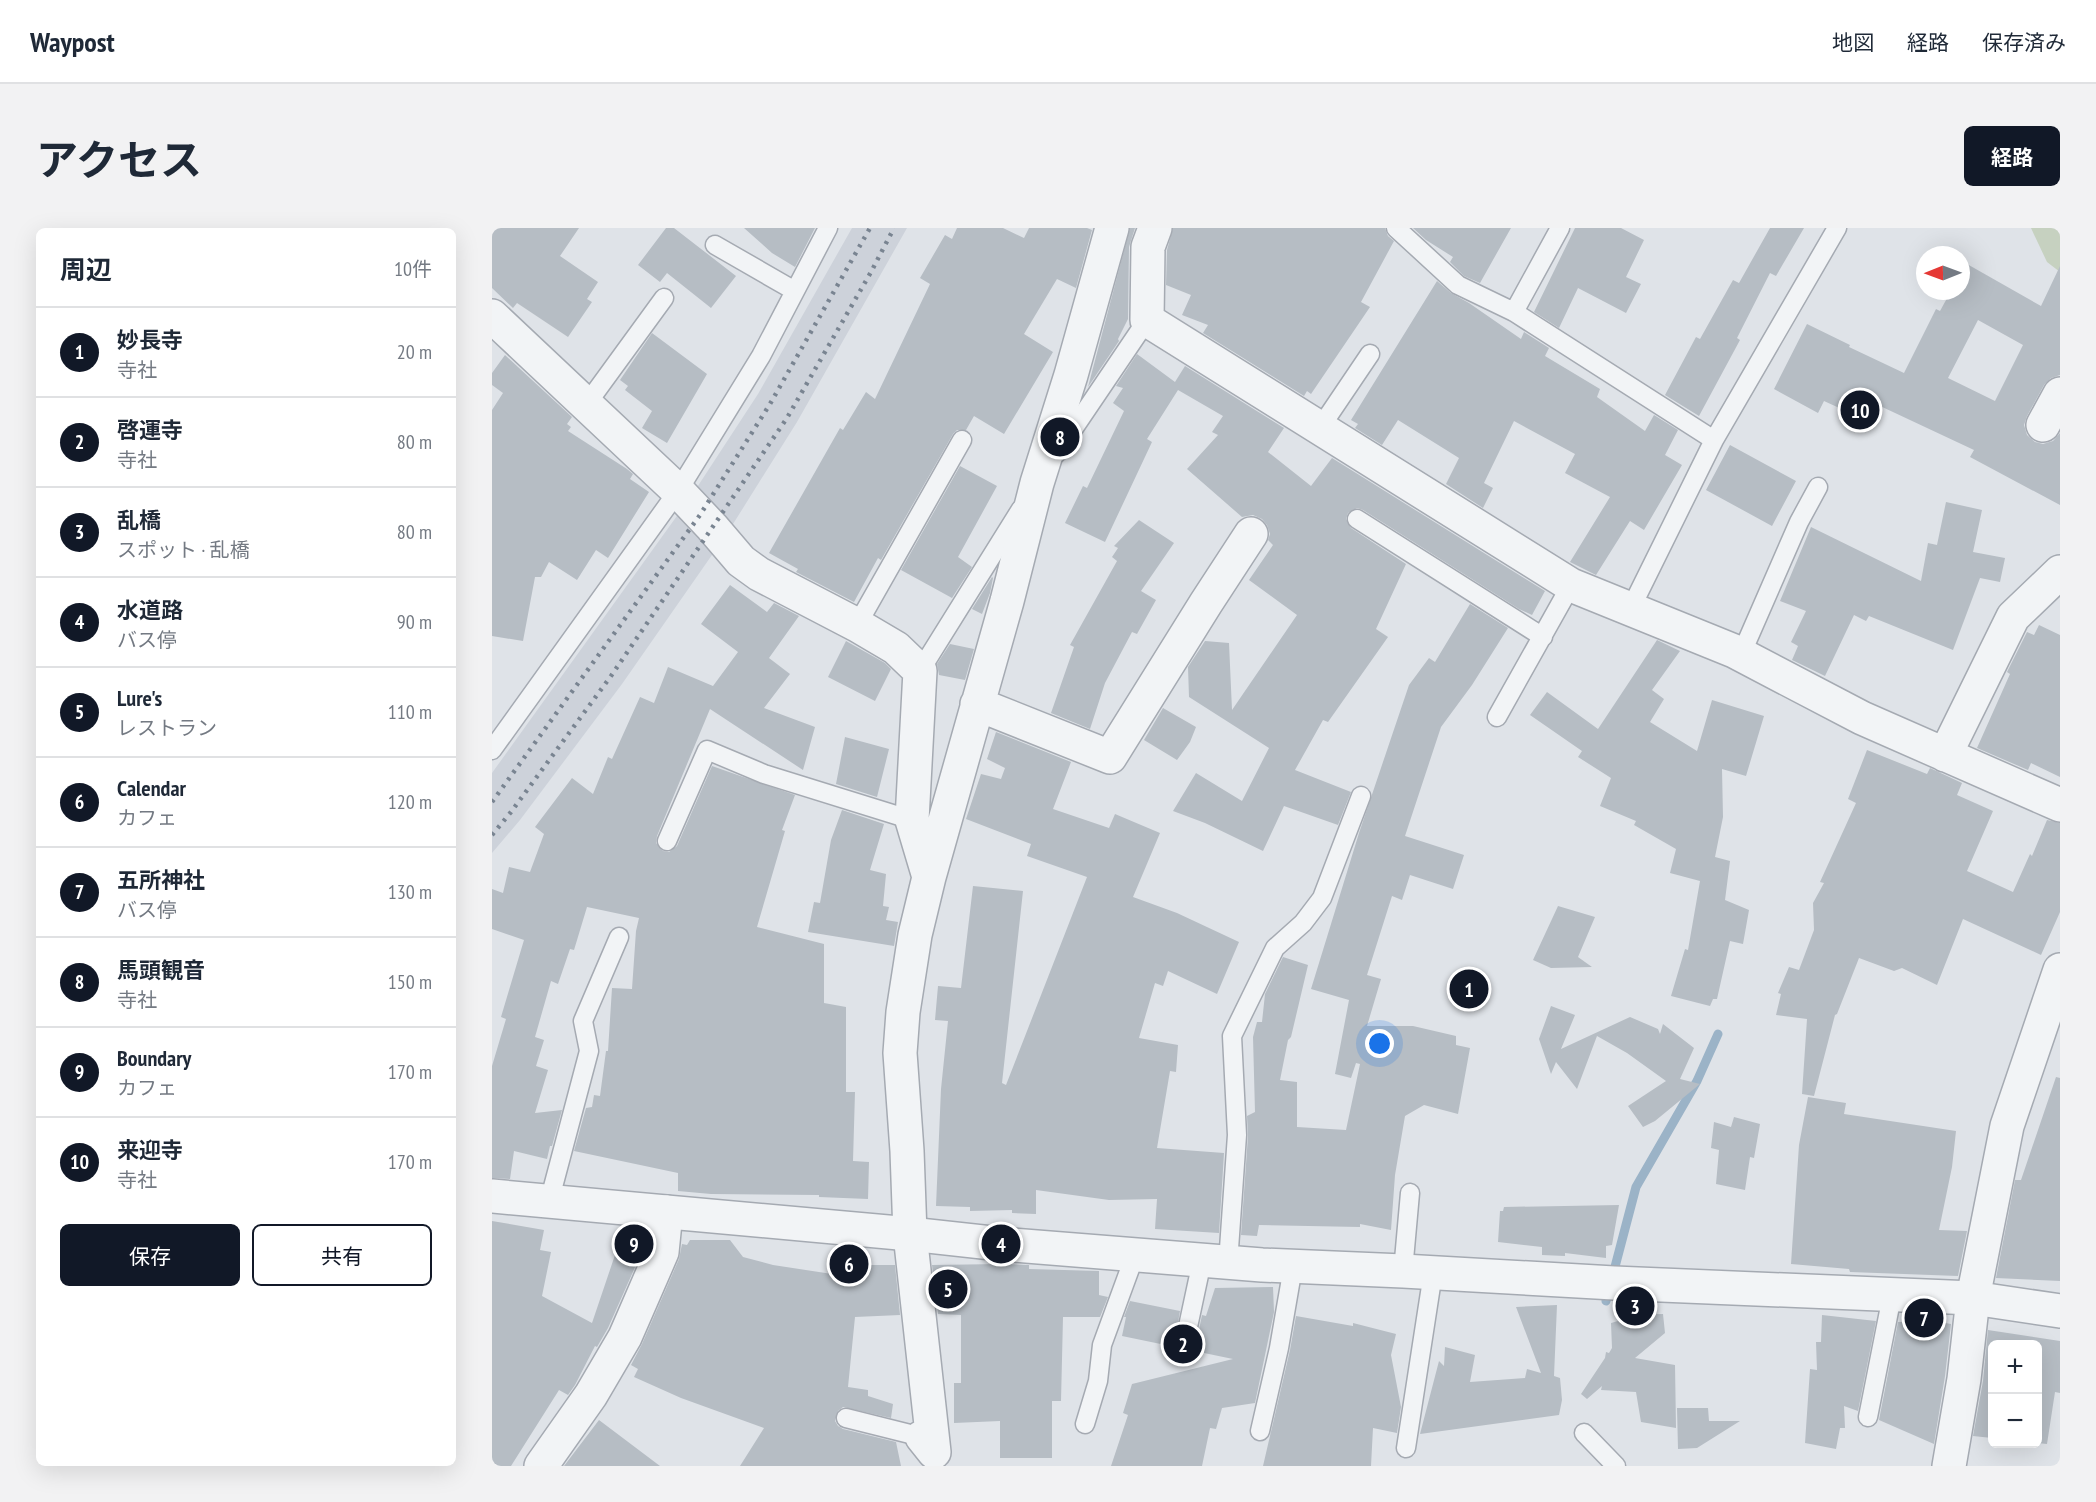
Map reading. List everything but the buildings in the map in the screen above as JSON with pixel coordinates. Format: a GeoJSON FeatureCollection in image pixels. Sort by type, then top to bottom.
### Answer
{"type":"FeatureCollection","features":[{"type":"Feature","properties":{"kind":"street"},"geometry":{"type":"LineString","coordinates":[[931,1452],[910,1234],[900,1053],[903,1012],[915,935],[929,877],[1007,601],[1037,483],[1071,375],[1112,228]]}},
{"type":"Feature","properties":{"kind":"street"},"geometry":{"type":"LineString","coordinates":[[1155,228],[1148,247],[1148,320],[1571,585],[1734,651],[1862,718],[2060,805]]}},
{"type":"Feature","properties":{"kind":"street"},"geometry":{"type":"LineString","coordinates":[[497,331],[586,405],[678,491],[741,561],[759,574],[896,648],[920,670],[912,820],[929,877]]}},
{"type":"Feature","properties":{"kind":"street"},"geometry":{"type":"LineString","coordinates":[[977,704],[1110,757],[1251,534]]}},
{"type":"Feature","properties":{"kind":"street"},"geometry":{"type":"LineString","coordinates":[[1945,755],[2013,617],[2060,572]]}},
{"type":"Feature","properties":{"kind":"street"},"geometry":{"type":"LineString","coordinates":[[1949,1466],[1964,1378],[1974,1298],[2007,1126],[2060,970]]}},
{"type":"Feature","properties":{"kind":"street"},"geometry":{"type":"LineString","coordinates":[[492,1196],[1215,1262],[1892,1296],[1974,1298],[2060,1311]]}},
{"type":"Feature","properties":{"kind":"street"},"geometry":{"type":"LineString","coordinates":[[541,1466],[591,1395],[625,1337],[662,1252],[666,1212]]}},
{"type":"Feature","properties":{"kind":"lane"},"geometry":{"type":"LineString","coordinates":[[492,750],[678,491],[761,356],[828,228]]}},
{"type":"Feature","properties":{"kind":"lane"},"geometry":{"type":"LineString","coordinates":[[1396,228],[1458,285],[1514,312],[1714,440]]}},
{"type":"Feature","properties":{"kind":"lane"},"geometry":{"type":"LineString","coordinates":[[1514,312],[1560,228]]}},
{"type":"Feature","properties":{"kind":"lane"},"geometry":{"type":"LineString","coordinates":[[1630,610],[1714,440],[1837,228]]}},
{"type":"Feature","properties":{"kind":"lane"},"geometry":{"type":"LineString","coordinates":[[715,245],[795,291]]}},
{"type":"Feature","properties":{"kind":"lane"},"geometry":{"type":"LineString","coordinates":[[586,405],[664,298]]}},
{"type":"Feature","properties":{"kind":"lane"},"geometry":{"type":"LineString","coordinates":[[920,670],[1037,483],[1148,320]]}},
{"type":"Feature","properties":{"kind":"lane"},"geometry":{"type":"LineString","coordinates":[[1320,428],[1370,354]]}},
{"type":"Feature","properties":{"kind":"lane"},"geometry":{"type":"LineString","coordinates":[[857,625],[962,440]]}},
{"type":"Feature","properties":{"kind":"lane"},"geometry":{"type":"LineString","coordinates":[[1734,651],[1744,648],[1799,522],[1818,487]]}},
{"type":"Feature","properties":{"kind":"lane"},"geometry":{"type":"LineString","coordinates":[[1357,519],[1543,637]]}},
{"type":"Feature","properties":{"kind":"lane"},"geometry":{"type":"LineString","coordinates":[[1497,717],[1571,585]]}},
{"type":"Feature","properties":{"kind":"lane"},"geometry":{"type":"LineString","coordinates":[[667,841],[707,750],[764,774],[912,820]]}},
{"type":"Feature","properties":{"kind":"lane"},"geometry":{"type":"LineString","coordinates":[[1186,1336],[1215,1262],[1237,1135],[1232,1036],[1275,948],[1303,923],[1322,898],[1361,796]]}},
{"type":"Feature","properties":{"kind":"lane"},"geometry":{"type":"LineString","coordinates":[[549,1202],[589,1051],[583,1021],[619,937]]}},
{"type":"Feature","properties":{"kind":"lane"},"geometry":{"type":"LineString","coordinates":[[1406,1448],[1418,1272],[1410,1193]]}},
{"type":"Feature","properties":{"kind":"lane"},"geometry":{"type":"LineString","coordinates":[[1085,1424],[1098,1380],[1102,1345],[1135,1255]]}},
{"type":"Feature","properties":{"kind":"lane"},"geometry":{"type":"LineString","coordinates":[[1260,1431],[1279,1348],[1293,1267]]}},
{"type":"Feature","properties":{"kind":"lane"},"geometry":{"type":"LineString","coordinates":[[1868,1417],[1892,1296]]}},
{"type":"Feature","properties":{"kind":"lane"},"geometry":{"type":"LineString","coordinates":[[846,1418],[931,1452]]}},
{"type":"Feature","properties":{"kind":"lane"},"geometry":{"type":"LineString","coordinates":[[1584,1433],[1616,1466]]}},
{"type":"Feature","properties":{"kind":"shaded area"},"geometry":{"type":"Polygon","coordinates":[[[852,228],[907,228],[797,422],[728,532],[622,684],[520,820],[492,853],[492,773],[692,495],[758,394],[852,228]]]}},
{"type":"Feature","properties":{"kind":"green space"},"geometry":{"type":"Polygon","coordinates":[[[2031,228],[2060,228],[2060,272],[2047,262],[2031,228]]]}},
{"type":"Feature","properties":{"kind":"waterway"},"geometry":{"type":"LineString","coordinates":[[1606,1301],[1636,1187],[1697,1081],[1718,1034]]}},
{"type":"Feature","properties":{"kind":"railway"},"geometry":{"type":"LineString","coordinates":[[492,802],[700,515],[770,404],[870,228]]}},
{"type":"Feature","properties":{"kind":"railway"},"geometry":{"type":"LineString","coordinates":[[492,835],[611,676],[787,418],[894,228]]}},
{"type":"Feature","properties":{"kind":"place","name":"来迎寺"},"geometry":{"type":"Point","coordinates":[1860,410]}},
{"type":"Feature","properties":{"kind":"place","name":"馬頭観音"},"geometry":{"type":"Point","coordinates":[1060,437]}},
{"type":"Feature","properties":{"kind":"place","name":"妙長寺"},"geometry":{"type":"Point","coordinates":[1469,989]}},
{"type":"Feature","properties":{"kind":"place","name":"Boundary"},"geometry":{"type":"Point","coordinates":[634,1244]}},
{"type":"Feature","properties":{"kind":"place","name":"水道路"},"geometry":{"type":"Point","coordinates":[1001,1244]}},
{"type":"Feature","properties":{"kind":"place","name":"Calendar"},"geometry":{"type":"Point","coordinates":[849,1264]}},
{"type":"Feature","properties":{"kind":"place","name":"Lure's"},"geometry":{"type":"Point","coordinates":[948,1289]}},
{"type":"Feature","properties":{"kind":"place","name":"乱橋"},"geometry":{"type":"Point","coordinates":[1635,1306]}},
{"type":"Feature","properties":{"kind":"place","name":"五所神社"},"geometry":{"type":"Point","coordinates":[1924,1318]}},
{"type":"Feature","properties":{"kind":"place","name":"啓運寺"},"geometry":{"type":"Point","coordinates":[1183,1344]}}]}
